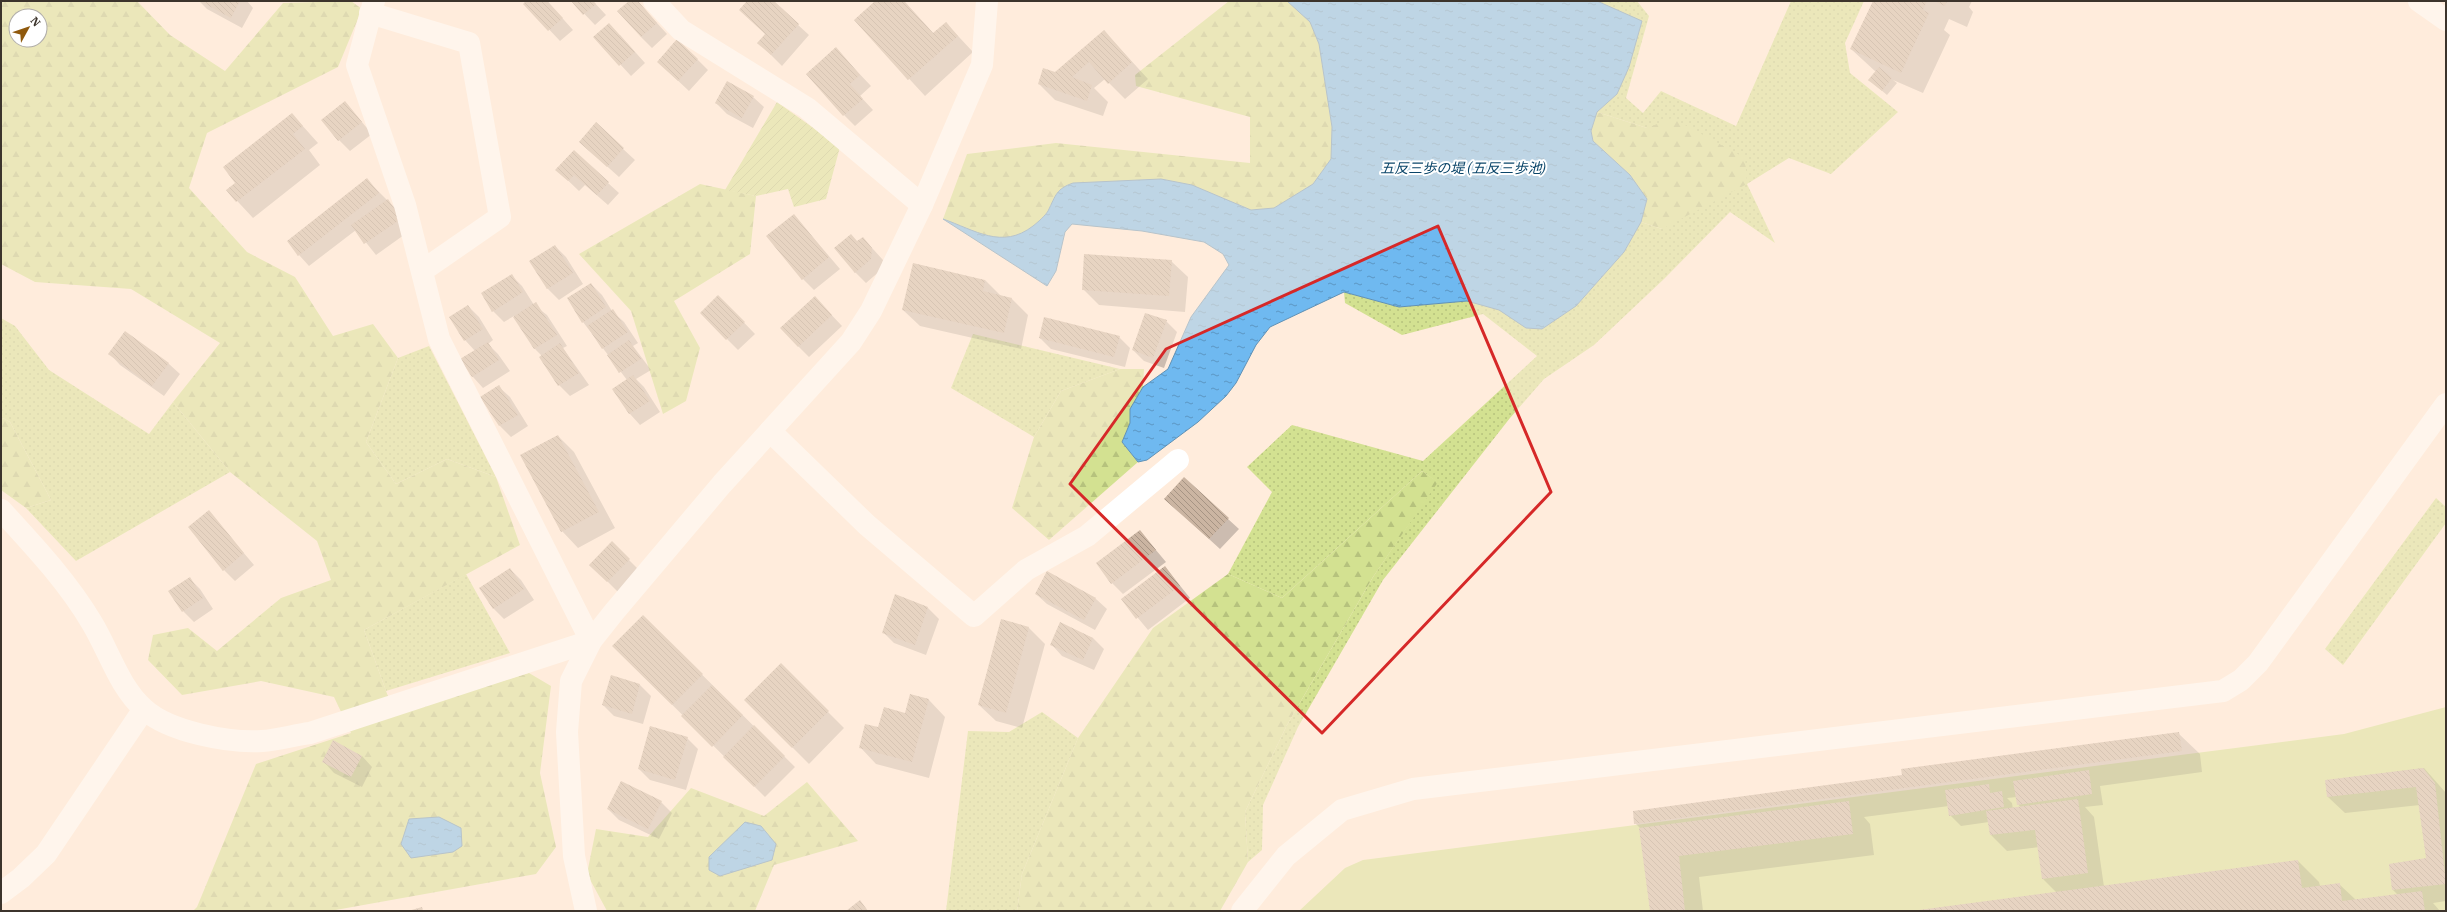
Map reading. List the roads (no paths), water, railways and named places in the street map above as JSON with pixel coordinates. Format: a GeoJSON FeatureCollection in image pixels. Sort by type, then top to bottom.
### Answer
{"type":"FeatureCollection","features":[{"type":"Feature","properties":{"kind":"main road"},"geometry":{"type":"LineString","coordinates":[[654,1],[681,30],[807,108],[922,205]]}},
{"type":"Feature","properties":{"kind":"main road"},"geometry":{"type":"LineString","coordinates":[[586,911],[574,856],[567,732],[571,681],[591,641],[722,484],[851,342],[871,311],[922,205],[982,65],[987,1]]}},
{"type":"Feature","properties":{"kind":"main road"},"geometry":{"type":"LineString","coordinates":[[2419,1],[2446,20]]}},
{"type":"Feature","properties":{"kind":"main road"},"geometry":{"type":"LineString","coordinates":[[422,271],[500,218],[469,43],[372,7],[358,65],[405,205],[439,339],[591,641]]}},
{"type":"Feature","properties":{"kind":"main road"},"geometry":{"type":"LineString","coordinates":[[1242,911],[1286,856],[1342,810],[1413,790],[2223,691],[2241,680],[2258,663],[2446,404]]}},
{"type":"Feature","properties":{"kind":"main road"},"geometry":{"type":"LineString","coordinates":[[770,431],[867,525],[974,616],[1026,570],[1087,536],[1178,460]]}},
{"type":"Feature","properties":{"kind":"main road"},"geometry":{"type":"LineString","coordinates":[[1,510],[55,569],[92,624],[123,682],[144,710],[176,728],[221,738],[262,741],[310,733],[591,641]]}},
{"type":"Feature","properties":{"kind":"main road"},"geometry":{"type":"LineString","coordinates":[[1,893],[46,854],[144,710]]}},
{"type":"Feature","properties":{"kind":"water","name":"五反三歩の堤 (五反三歩池)"},"geometry":{"type":"Polygon","coordinates":[[[1287,1],[1597,1],[1642,21],[1629,67],[1617,94],[1597,112],[1591,131],[1593,141],[1630,175],[1647,199],[1641,222],[1624,252],[1576,306],[1542,329],[1526,328],[1499,310],[1467,301],[1399,307],[1344,292],[1270,327],[1256,345],[1236,383],[1226,396],[1198,422],[1147,460],[1138,462],[1122,442],[1130,423],[1130,409],[1143,387],[1168,369],[1191,317],[1229,265],[1223,254],[1204,242],[1142,231],[1072,224],[1065,232],[1056,271],[1047,286],[943,219],[988,236],[1010,237],[1022,233],[1037,223],[1047,213],[1057,193],[1067,185],[1073,183],[1161,179],[1192,185],[1251,210],[1274,208],[1313,184],[1331,159],[1332,127],[1319,44],[1310,22],[1287,1]]]}},
{"type":"Feature","properties":{"kind":"water"},"geometry":{"type":"Polygon","coordinates":[[[439,817],[461,828],[462,846],[453,852],[411,858],[401,844],[409,819],[439,817]]]}},
{"type":"Feature","properties":{"kind":"water"},"geometry":{"type":"Polygon","coordinates":[[[745,822],[761,826],[776,844],[772,860],[720,876],[709,870],[709,857],[745,822]]]}}]}
